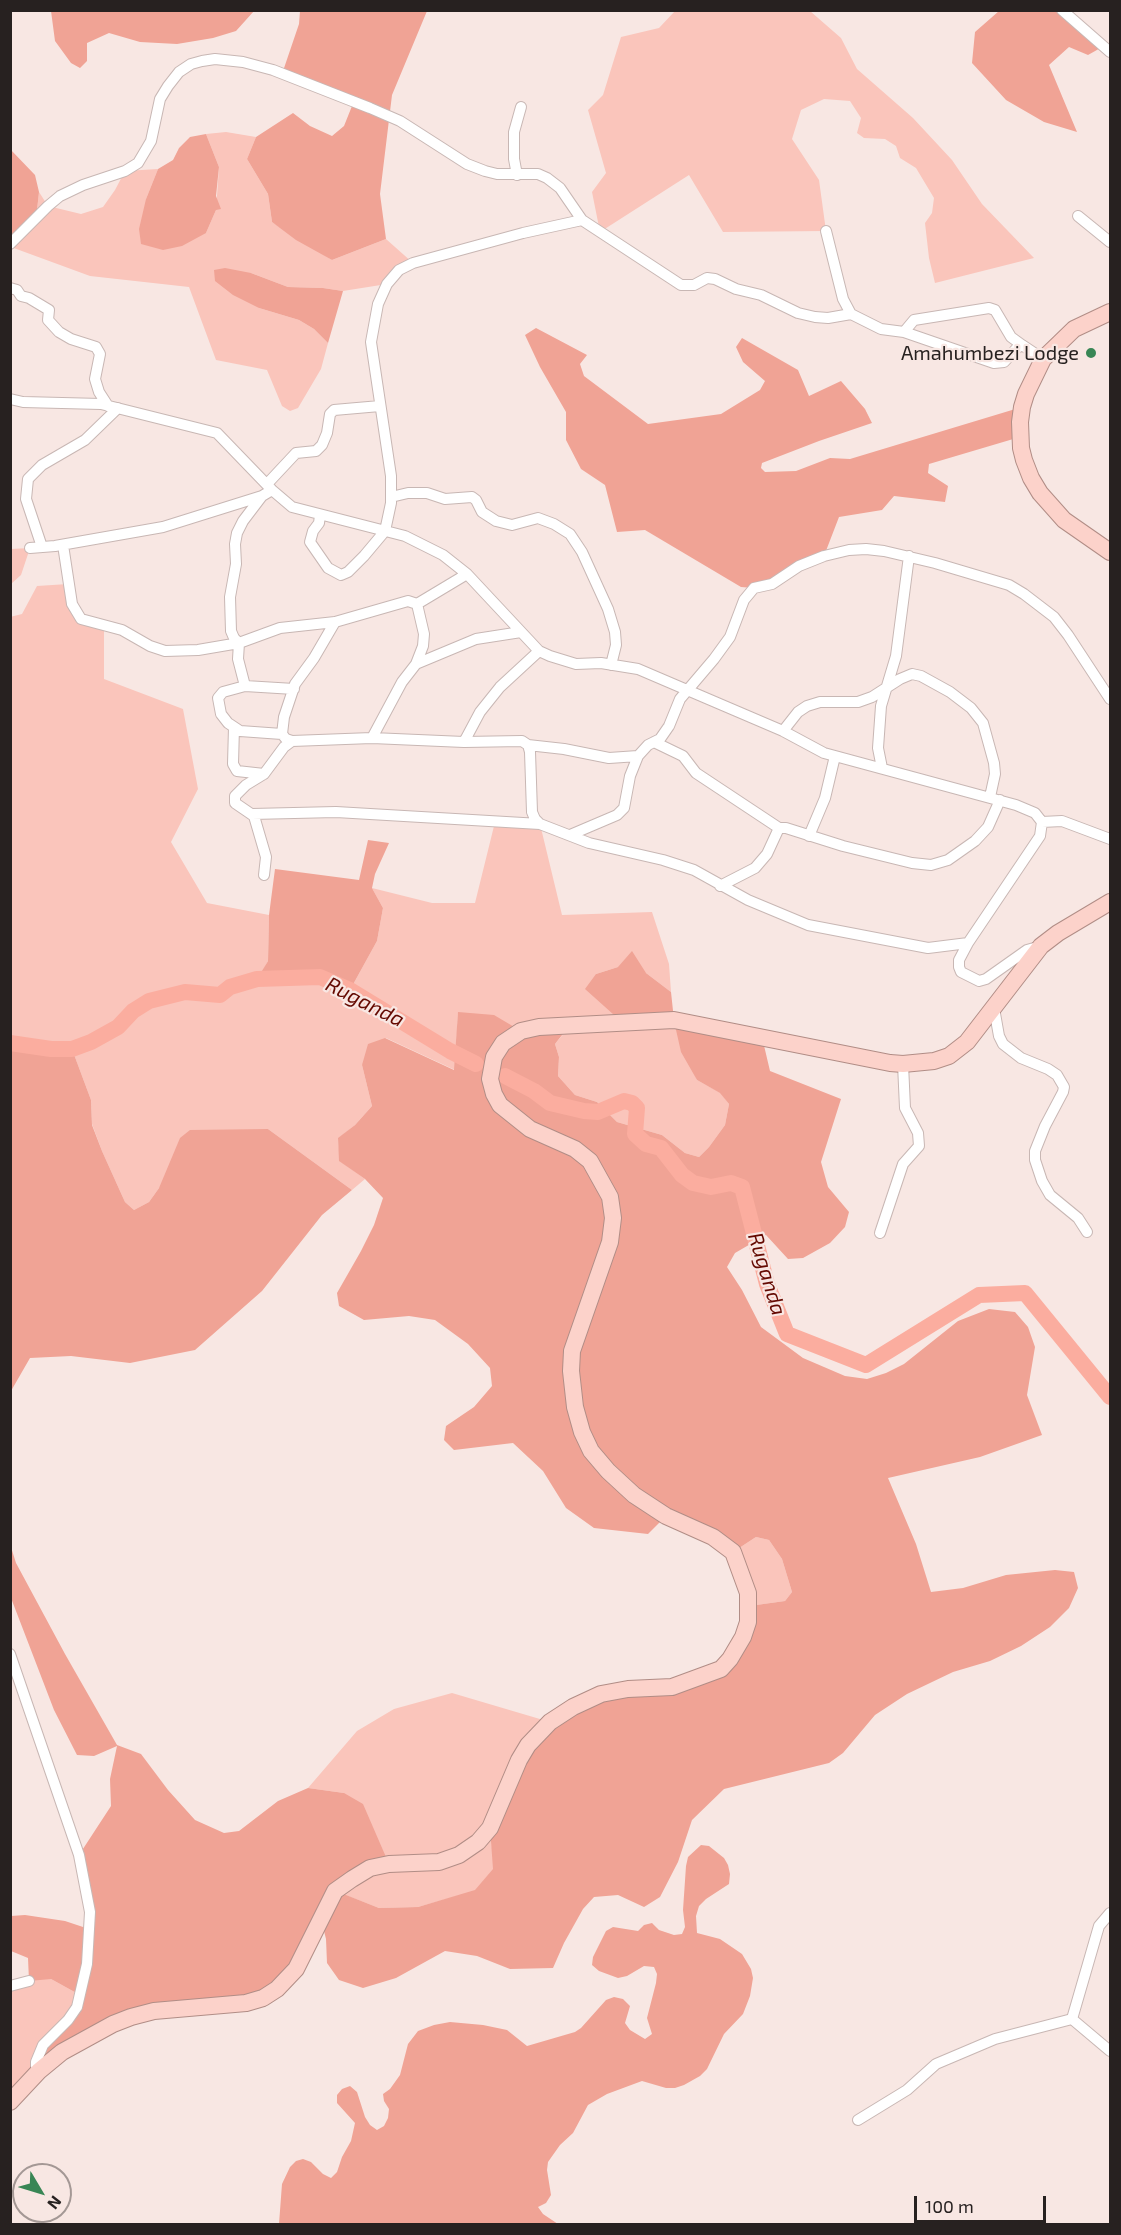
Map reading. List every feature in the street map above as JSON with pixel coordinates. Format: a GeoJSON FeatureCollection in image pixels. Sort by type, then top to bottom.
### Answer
{"type":"FeatureCollection","features":[{"type":"Feature","properties":{"kind":"highway"},"geometry":{"type":"LineString","coordinates":[[1110,312],[1074,329],[1043,359],[1032,378],[1022,407],[1020,437],[1030,478],[1040,493],[1064,520],[1110,552]]}},
{"type":"Feature","properties":{"kind":"highway"},"geometry":{"type":"LineString","coordinates":[[10,2102],[39,2071],[62,2052],[131,2017],[154,2011],[246,2003],[263,1998],[277,1989],[296,1969],[335,1891],[369,1868],[389,1864],[439,1862],[459,1855],[478,1842],[490,1828],[519,1760],[528,1745],[550,1722],[573,1707],[601,1694],[628,1689],[672,1687],[712,1672],[730,1659],[743,1637],[748,1622],[748,1593],[733,1552],[712,1537],[666,1516],[634,1495],[608,1471],[591,1451],[582,1432],[575,1407],[571,1371],[572,1351],[610,1242],[613,1218],[610,1197],[590,1161],[576,1149],[530,1129],[500,1105],[494,1094],[490,1078],[494,1057],[503,1043],[521,1031],[539,1027],[674,1020],[818,1050],[903,1064],[934,1061],[949,1056],[967,1042],[1041,946],[1058,933],[1110,902]]}},
{"type":"Feature","properties":{"kind":"street"},"geometry":{"type":"LineString","coordinates":[[1062,10],[1110,52]]}},
{"type":"Feature","properties":{"kind":"street"},"geometry":{"type":"LineString","coordinates":[[10,244],[60,196],[96,180],[125,171],[138,163],[151,141],[160,99],[168,86],[179,72],[191,64],[215,59],[243,62],[273,70],[362,104],[400,121],[467,164],[497,174],[538,174],[547,178],[560,188],[582,220],[681,285],[694,285],[707,278],[715,279],[761,295],[798,313],[828,318],[851,314]]}},
{"type":"Feature","properties":{"kind":"street"},"geometry":{"type":"LineString","coordinates":[[517,175],[514,159],[514,132],[521,107]]}},
{"type":"Feature","properties":{"kind":"street"},"geometry":{"type":"LineString","coordinates":[[1078,216],[1110,242]]}},
{"type":"Feature","properties":{"kind":"street"},"geometry":{"type":"LineString","coordinates":[[320,515],[319,524],[313,531],[310,542],[328,567],[340,575],[348,572],[385,531],[391,476],[371,342],[378,304],[387,284],[399,270],[435,256],[582,220]]}},
{"type":"Feature","properties":{"kind":"street"},"geometry":{"type":"LineString","coordinates":[[826,231],[843,299],[851,314],[881,329],[904,332],[994,363],[1004,362],[1022,345]]}},
{"type":"Feature","properties":{"kind":"street"},"geometry":{"type":"LineString","coordinates":[[10,288],[49,310],[48,320],[59,332],[71,339],[96,347],[100,354],[95,379],[99,392],[113,407]]}},
{"type":"Feature","properties":{"kind":"street"},"geometry":{"type":"LineString","coordinates":[[904,332],[914,320],[989,308],[995,310],[1011,336],[1043,359]]}},
{"type":"Feature","properties":{"kind":"street"},"geometry":{"type":"LineString","coordinates":[[10,399],[23,402],[113,407],[217,433],[269,487],[292,507],[385,531],[421,543],[443,555],[467,574],[539,651],[576,664],[611,665],[638,669],[783,731],[824,753],[995,799],[1035,813],[1042,822],[1040,836],[968,943],[959,960],[959,967],[961,972],[979,981],[993,975],[1027,950],[1041,946]]}},
{"type":"Feature","properties":{"kind":"street"},"geometry":{"type":"LineString","coordinates":[[245,686],[238,659],[239,643],[231,631],[230,597],[236,564],[235,544],[243,520],[296,453],[316,451],[322,445],[327,433],[330,414],[334,410],[380,406]]}},
{"type":"Feature","properties":{"kind":"street"},"geometry":{"type":"LineString","coordinates":[[42,547],[26,499],[28,479],[42,465],[85,440],[113,407]]}},
{"type":"Feature","properties":{"kind":"street"},"geometry":{"type":"LineString","coordinates":[[390,497],[408,493],[427,494],[445,499],[471,497],[488,518],[496,521],[512,525],[538,518],[570,534],[582,552],[608,609],[615,632],[616,645],[611,665]]}},
{"type":"Feature","properties":{"kind":"street"},"geometry":{"type":"LineString","coordinates":[[30,548],[63,545],[163,527],[262,496]]}},
{"type":"Feature","properties":{"kind":"street"},"geometry":{"type":"LineString","coordinates":[[63,545],[72,604],[81,619],[122,630],[150,646],[165,651],[198,650],[239,643],[280,628],[335,622],[408,601],[417,604],[467,574]]}},
{"type":"Feature","properties":{"kind":"street"},"geometry":{"type":"LineString","coordinates":[[570,835],[601,823],[624,808],[630,776],[638,756],[660,739],[669,726],[680,699],[730,637],[744,600],[754,588],[772,584],[800,566],[824,556],[849,550],[866,549],[909,556],[1009,585],[1054,617],[1110,699]]}},
{"type":"Feature","properties":{"kind":"street"},"geometry":{"type":"LineString","coordinates":[[882,768],[878,748],[881,706],[896,656],[909,556]]}},
{"type":"Feature","properties":{"kind":"street"},"geometry":{"type":"LineString","coordinates":[[372,738],[402,682],[416,664],[423,646],[424,634],[417,604]]}},
{"type":"Feature","properties":{"kind":"street"},"geometry":{"type":"LineString","coordinates":[[335,622],[294,689],[284,717],[282,734],[286,739],[292,741],[372,738],[464,742],[522,741],[528,745],[564,748],[609,758],[638,756]]}},
{"type":"Feature","properties":{"kind":"street"},"geometry":{"type":"LineString","coordinates":[[416,664],[476,639],[521,632]]}},
{"type":"Feature","properties":{"kind":"street"},"geometry":{"type":"LineString","coordinates":[[464,742],[480,712],[500,687],[539,651]]}},
{"type":"Feature","properties":{"kind":"street"},"geometry":{"type":"LineString","coordinates":[[654,742],[682,756],[696,773],[779,828],[912,863],[931,865],[948,860],[975,842],[988,827],[995,799],[994,763],[983,723],[971,708],[951,692],[921,676],[912,674],[889,685],[872,697],[858,702],[820,702],[807,706],[798,712],[783,731]]}},
{"type":"Feature","properties":{"kind":"street"},"geometry":{"type":"LineString","coordinates":[[282,734],[240,731],[221,714],[218,698],[223,692],[245,686],[294,689]]}},
{"type":"Feature","properties":{"kind":"street"},"geometry":{"type":"LineString","coordinates":[[234,727],[233,764],[237,771],[264,774]]}},
{"type":"Feature","properties":{"kind":"street"},"geometry":{"type":"LineString","coordinates":[[292,741],[284,747],[264,774],[246,785],[235,796],[235,803],[252,814],[336,812],[540,824],[589,843],[684,867],[720,886],[808,925],[928,948],[968,943]]}},
{"type":"Feature","properties":{"kind":"street"},"geometry":{"type":"LineString","coordinates":[[528,745],[531,813],[540,824]]}},
{"type":"Feature","properties":{"kind":"street"},"geometry":{"type":"LineString","coordinates":[[809,836],[825,798],[835,756]]}},
{"type":"Feature","properties":{"kind":"street"},"geometry":{"type":"LineString","coordinates":[[252,814],[266,857],[264,875]]}},
{"type":"Feature","properties":{"kind":"street"},"geometry":{"type":"LineString","coordinates":[[1042,822],[1062,821],[1110,839]]}},
{"type":"Feature","properties":{"kind":"street"},"geometry":{"type":"LineString","coordinates":[[720,886],[755,868],[767,854],[779,828]]}},
{"type":"Feature","properties":{"kind":"street"},"geometry":{"type":"LineString","coordinates":[[994,1008],[999,1036],[1003,1044],[1022,1058],[1057,1075],[1064,1087],[1035,1151],[1036,1167],[1050,1195],[1078,1218],[1087,1232]]}},
{"type":"Feature","properties":{"kind":"street"},"geometry":{"type":"LineString","coordinates":[[880,1233],[903,1164],[919,1146],[918,1133],[905,1108],[903,1064]]}},
{"type":"Feature","properties":{"kind":"street"},"geometry":{"type":"LineString","coordinates":[[10,1654],[79,1855],[90,1912],[87,1964],[76,2007],[68,2020],[43,2045],[36,2062],[39,2071]]}},
{"type":"Feature","properties":{"kind":"street"},"geometry":{"type":"LineString","coordinates":[[1072,2019],[1099,1926],[1110,1912]]}},
{"type":"Feature","properties":{"kind":"street"},"geometry":{"type":"LineString","coordinates":[[10,1986],[29,1981]]}},
{"type":"Feature","properties":{"kind":"street"},"geometry":{"type":"LineString","coordinates":[[1072,2019],[1110,2051]]}},
{"type":"Feature","properties":{"kind":"street"},"geometry":{"type":"LineString","coordinates":[[858,2120],[907,2090],[936,2064],[949,2057],[994,2039],[1072,2019]]}},
{"type":"Feature","properties":{"kind":"shaded area"},"geometry":{"type":"Polygon","coordinates":[[[51,11],[254,11],[236,31],[213,38],[177,44],[140,42],[109,33],[87,43],[87,61],[80,68],[71,63],[55,41],[51,11]]]}},
{"type":"Feature","properties":{"kind":"shaded area"},"geometry":{"type":"Polygon","coordinates":[[[300,11],[427,11],[392,95],[380,194],[386,239],[332,260],[296,240],[272,222],[268,194],[247,159],[256,137],[293,113],[310,126],[332,136],[344,126],[354,101],[282,74],[299,24],[300,11]]]}},
{"type":"Feature","properties":{"kind":"shaded area"},"geometry":{"type":"Polygon","coordinates":[[[675,11],[810,11],[841,38],[857,69],[913,118],[952,160],[982,204],[1034,258],[935,283],[929,258],[925,223],[932,213],[934,198],[916,168],[900,158],[896,146],[885,139],[864,138],[857,133],[861,118],[850,101],[824,99],[801,110],[792,139],[819,180],[826,231],[723,232],[689,175],[600,232],[592,192],[606,173],[588,110],[603,95],[621,37],[659,28],[675,11]]]}},
{"type":"Feature","properties":{"kind":"shaded area"},"geometry":{"type":"Polygon","coordinates":[[[999,11],[1062,11],[1104,46],[1088,55],[1069,47],[1049,65],[1077,132],[1044,122],[1006,100],[972,63],[975,32],[999,11]]]}},
{"type":"Feature","properties":{"kind":"shaded area"},"geometry":{"type":"Polygon","coordinates":[[[226,132],[256,137],[247,159],[268,194],[272,222],[332,260],[386,239],[413,263],[387,284],[343,291],[288,287],[251,273],[259,308],[299,320],[314,329],[328,343],[321,369],[298,408],[290,411],[282,406],[267,370],[216,360],[189,287],[90,276],[11,247],[36,219],[39,192],[48,206],[81,214],[103,207],[125,171],[158,169],[146,199],[206,233],[216,210],[219,167],[206,134],[226,132]]]}},
{"type":"Feature","properties":{"kind":"shaded area"},"geometry":{"type":"Polygon","coordinates":[[[206,134],[219,167],[216,196],[221,209],[216,210],[206,233],[182,246],[163,250],[141,244],[139,229],[146,199],[158,169],[173,160],[179,148],[190,137],[206,134]]]}},
{"type":"Feature","properties":{"kind":"shaded area"},"geometry":{"type":"Polygon","coordinates":[[[11,150],[35,175],[39,192],[36,219],[11,244],[11,150]]]}},
{"type":"Feature","properties":{"kind":"shaded area"},"geometry":{"type":"Polygon","coordinates":[[[225,268],[251,273],[288,287],[343,291],[328,343],[314,329],[299,320],[259,308],[233,295],[215,281],[214,270],[225,268]]]}},
{"type":"Feature","properties":{"kind":"shaded area"},"geometry":{"type":"Polygon","coordinates":[[[536,328],[587,355],[580,364],[584,376],[648,424],[721,414],[760,390],[765,381],[743,362],[736,347],[742,338],[798,370],[809,396],[841,381],[865,409],[872,423],[762,463],[761,468],[765,472],[796,471],[830,458],[850,459],[1022,407],[1020,437],[929,464],[928,473],[948,486],[945,502],[894,496],[882,510],[839,517],[824,556],[754,588],[741,587],[645,530],[617,532],[605,485],[581,469],[566,440],[566,412],[525,335],[536,328]]]}},
{"type":"Feature","properties":{"kind":"shaded area"},"geometry":{"type":"Polygon","coordinates":[[[30,548],[21,575],[11,584],[11,549],[30,548]]]}},
{"type":"Feature","properties":{"kind":"shaded area"},"geometry":{"type":"Polygon","coordinates":[[[68,584],[76,613],[104,624],[104,679],[183,709],[198,789],[171,842],[207,903],[269,915],[268,961],[258,979],[320,977],[350,990],[377,941],[383,908],[372,888],[432,903],[475,903],[495,822],[540,824],[562,915],[652,912],[669,964],[671,992],[646,973],[618,967],[596,974],[674,1020],[697,1080],[721,1093],[729,1104],[725,1125],[709,1147],[699,1157],[685,1153],[662,1135],[617,1122],[597,1102],[575,1095],[558,1076],[559,1057],[555,1044],[570,1026],[521,1031],[458,1013],[455,1070],[386,1038],[362,1065],[372,1106],[338,1139],[340,1161],[365,1179],[352,1190],[268,1129],[159,1188],[149,1202],[134,1210],[125,1202],[102,1151],[92,1124],[91,1100],[72,1049],[51,1049],[11,1043],[10,617],[22,614],[37,586],[68,584]]]}},
{"type":"Feature","properties":{"kind":"shaded area"},"geometry":{"type":"Polygon","coordinates":[[[368,840],[389,843],[375,874],[372,888],[383,908],[377,941],[350,990],[320,977],[257,979],[268,961],[269,915],[275,869],[359,880],[368,840]]]}},
{"type":"Feature","properties":{"kind":"shaded area"},"geometry":{"type":"Polygon","coordinates":[[[632,951],[646,973],[671,992],[674,1020],[762,1037],[770,1071],[841,1099],[821,1162],[828,1187],[849,1212],[845,1227],[830,1243],[803,1258],[788,1259],[766,1235],[735,1253],[727,1267],[761,1327],[803,1358],[845,1376],[867,1379],[904,1364],[958,1321],[989,1309],[1015,1312],[1028,1327],[1035,1347],[1027,1395],[1042,1435],[980,1457],[888,1478],[916,1544],[931,1592],[963,1588],[1006,1575],[1055,1570],[1074,1572],[1078,1588],[1069,1608],[1050,1627],[1021,1646],[990,1661],[953,1672],[907,1694],[875,1715],[843,1753],[829,1763],[724,1789],[692,1820],[678,1862],[660,1897],[644,1907],[618,1895],[594,1897],[583,1909],[553,1968],[510,1969],[477,1956],[445,1951],[396,1978],[363,1988],[339,1980],[327,1963],[326,1939],[321,1919],[277,1989],[154,2011],[39,2071],[50,2037],[80,1995],[51,1979],[29,1981],[28,1958],[11,1951],[11,1916],[25,1915],[65,1921],[89,1929],[79,1855],[111,1806],[110,1779],[117,1746],[94,1756],[77,1755],[54,1710],[11,1598],[10,1544],[16,1563],[117,1745],[141,1754],[168,1790],[195,1820],[224,1833],[239,1831],[278,1801],[308,1788],[344,1793],[363,1804],[389,1864],[336,1891],[379,1908],[418,1907],[475,1890],[493,1869],[490,1828],[512,1774],[573,1707],[721,1668],[749,1606],[785,1601],[792,1592],[782,1559],[769,1540],[756,1537],[733,1552],[666,1516],[648,1534],[594,1528],[566,1508],[543,1471],[513,1443],[454,1450],[444,1440],[446,1426],[474,1407],[492,1386],[490,1368],[468,1344],[435,1320],[409,1316],[364,1320],[339,1306],[337,1293],[374,1225],[383,1198],[365,1179],[339,1161],[338,1138],[355,1125],[372,1106],[362,1065],[368,1044],[385,1038],[454,1070],[458,1012],[494,1015],[521,1031],[570,1025],[555,1044],[559,1057],[558,1076],[575,1095],[597,1102],[617,1122],[662,1135],[685,1153],[699,1157],[709,1147],[725,1125],[729,1104],[720,1093],[697,1080],[681,1052],[674,1021],[623,1023],[585,989],[596,974],[618,967],[632,951]]]}},
{"type":"Feature","properties":{"kind":"shaded area"},"geometry":{"type":"Polygon","coordinates":[[[11,1043],[51,1049],[72,1049],[91,1100],[92,1125],[102,1151],[125,1202],[134,1210],[149,1202],[159,1188],[180,1138],[190,1130],[268,1129],[352,1190],[322,1215],[262,1291],[195,1350],[130,1363],[71,1356],[30,1358],[11,1391],[11,1043]]]}},
{"type":"Feature","properties":{"kind":"shaded area"},"geometry":{"type":"Polygon","coordinates":[[[756,1537],[769,1540],[782,1559],[792,1592],[785,1601],[749,1606],[733,1552],[756,1537]]]}},
{"type":"Feature","properties":{"kind":"shaded area"},"geometry":{"type":"Polygon","coordinates":[[[452,1693],[550,1722],[490,1828],[494,1869],[475,1891],[418,1907],[379,1908],[335,1891],[344,1793],[308,1788],[357,1731],[394,1709],[452,1693]]]}},
{"type":"Feature","properties":{"kind":"shaded area"},"geometry":{"type":"Polygon","coordinates":[[[701,1845],[709,1846],[724,1858],[730,1874],[729,1884],[699,1906],[696,1916],[697,1933],[720,1939],[742,1954],[751,1969],[753,1978],[750,1996],[743,2014],[724,2034],[707,2069],[700,2076],[675,2088],[666,2088],[642,2081],[607,2094],[588,2105],[573,2133],[560,2145],[548,2162],[551,2195],[546,2203],[538,2207],[543,2214],[558,2224],[279,2224],[282,2184],[290,2167],[296,2161],[303,2159],[311,2162],[323,2174],[331,2178],[337,2172],[351,2141],[355,2123],[337,2103],[337,2095],[342,2089],[350,2086],[357,2092],[370,2125],[377,2130],[384,2126],[389,2109],[383,2094],[390,2089],[400,2075],[408,2044],[418,2031],[450,2022],[483,2025],[507,2030],[527,2046],[575,2032],[606,2000],[614,1997],[623,1999],[630,2006],[625,2023],[630,2030],[645,2039],[652,2034],[647,2018],[656,1983],[657,1974],[654,1967],[644,1966],[627,1976],[618,1978],[599,1971],[592,1965],[593,1957],[606,1931],[613,1927],[638,1931],[644,1925],[652,1923],[659,1930],[674,1935],[682,1934],[685,1927],[683,1910],[686,1866],[688,1857],[701,1845]]]}},
{"type":"Feature","properties":{"kind":"shaded area"},"geometry":{"type":"Polygon","coordinates":[[[38,1978],[51,1979],[80,1995],[11,2102],[11,1986],[38,1978]]]}},
{"type":"Feature","properties":{"kind":"waterway","name":"Ruganda"},"geometry":{"type":"LineString","coordinates":[[10,1043],[51,1049],[72,1049],[91,1042],[118,1027],[133,1011],[149,1001],[185,992],[220,995],[230,987],[257,979],[320,977],[350,990],[450,1051],[476,1064]]}},
{"type":"Feature","properties":{"kind":"waterway","name":"Ruganda"},"geometry":{"type":"LineString","coordinates":[[505,1076],[534,1091],[550,1103],[584,1111],[598,1112],[624,1101],[632,1103],[637,1108],[635,1134],[646,1144],[661,1148],[682,1175],[693,1183],[711,1187],[731,1183],[742,1187],[767,1284],[787,1334],[866,1365],[979,1295],[1025,1293],[1110,1397]]}},
{"type":"Feature","properties":{"kind":"place","name":"Amahumbezi Lodge"},"geometry":{"type":"Point","coordinates":[1091,353]}}]}
